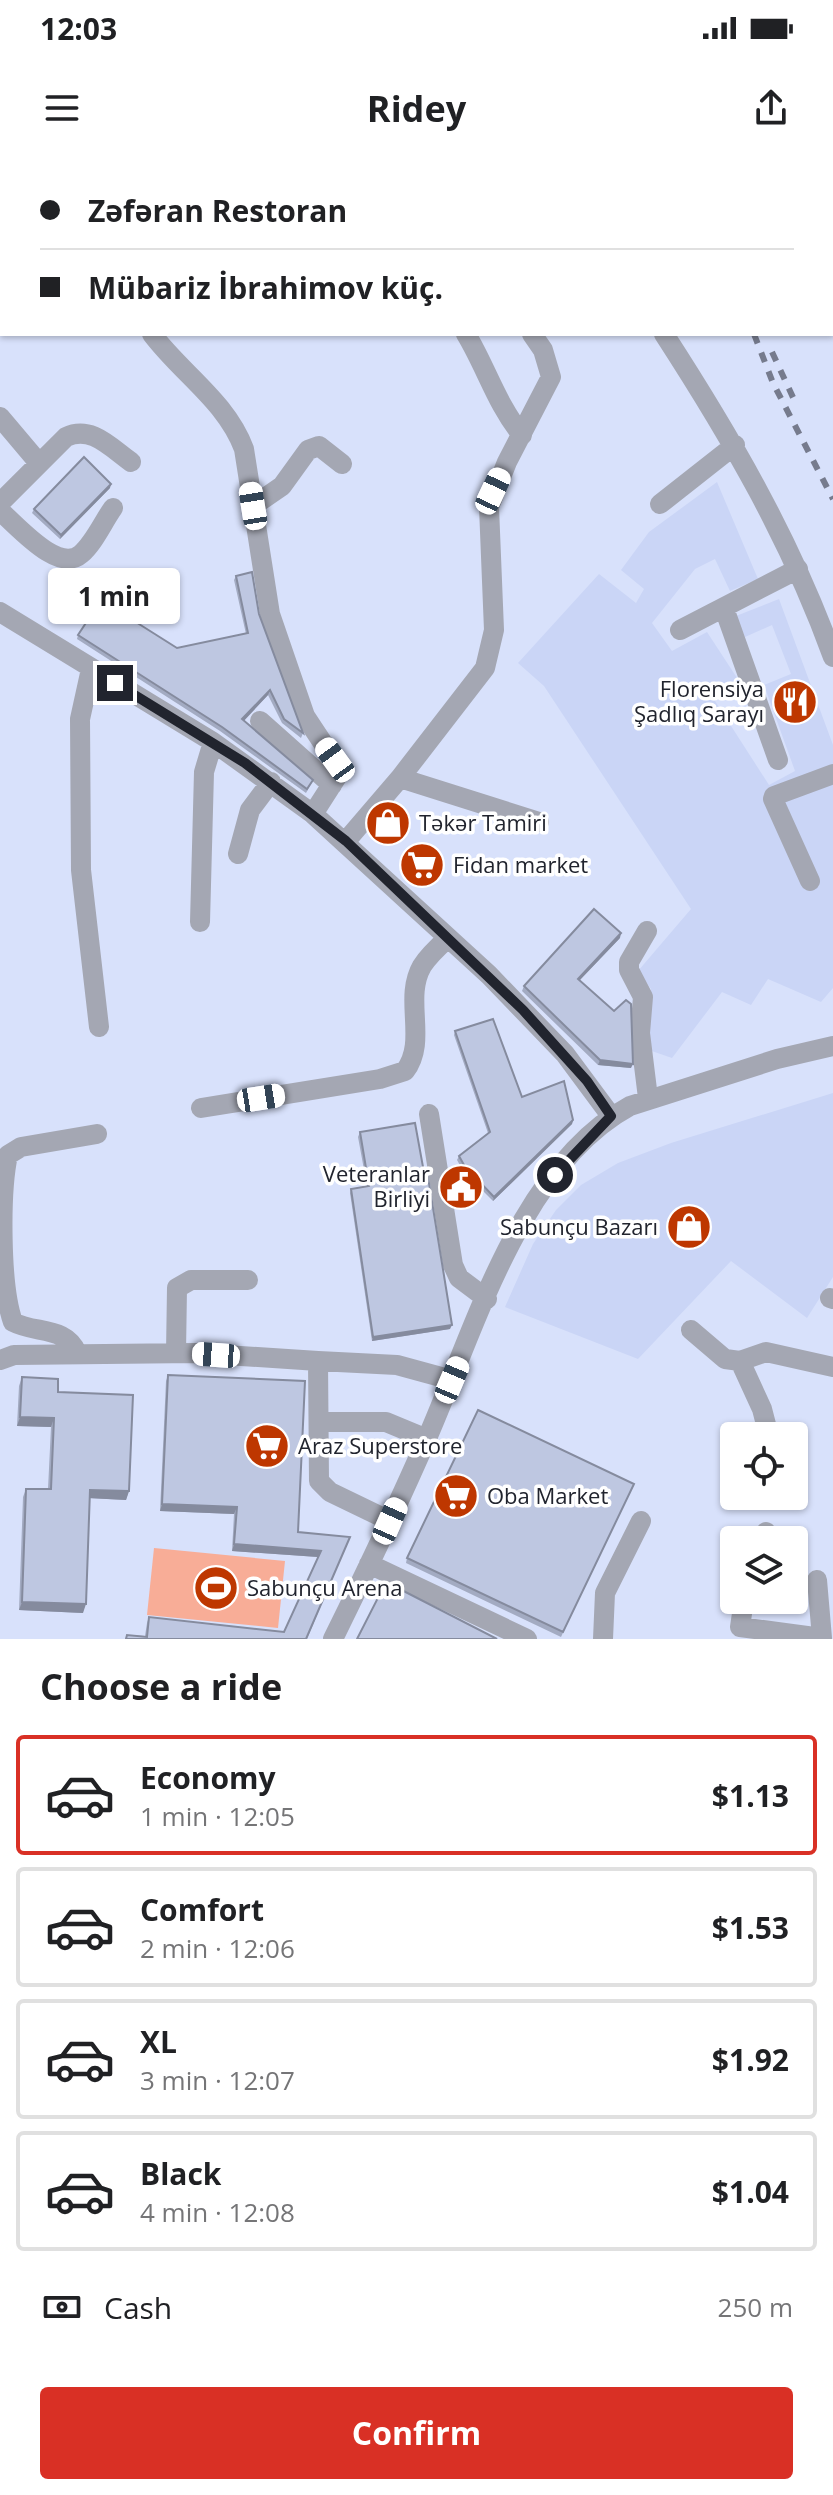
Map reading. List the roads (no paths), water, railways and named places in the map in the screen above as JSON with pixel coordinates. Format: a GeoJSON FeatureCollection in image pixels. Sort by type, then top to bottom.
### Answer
{"type":"FeatureCollection","features":[{"type":"Feature","properties":{"kind":"street"},"geometry":{"type":"LineString","coordinates":[[154,336],[236,429],[244,449],[260,570],[270,614],[305,716],[338,766],[332,785],[313,814]]}},
{"type":"Feature","properties":{"kind":"street"},"geometry":{"type":"LineString","coordinates":[[467,336],[481,359],[503,410],[522,435]]}},
{"type":"Feature","properties":{"kind":"street"},"geometry":{"type":"LineString","coordinates":[[346,841],[400,778],[488,659],[494,630],[489,507],[493,491],[551,377],[543,350],[533,336]]}},
{"type":"Feature","properties":{"kind":"street"},"geometry":{"type":"LineString","coordinates":[[665,336],[735,445],[798,569],[833,657]]}},
{"type":"Feature","properties":{"kind":"street"},"geometry":{"type":"LineString","coordinates":[[673,336],[683,363]]}},
{"type":"Feature","properties":{"kind":"street"},"geometry":{"type":"LineString","coordinates":[[0,417],[38,462]]}},
{"type":"Feature","properties":{"kind":"street"},"geometry":{"type":"LineString","coordinates":[[0,503],[38,462],[66,437],[78,431],[91,434],[131,462]]}},
{"type":"Feature","properties":{"kind":"street"},"geometry":{"type":"LineString","coordinates":[[660,504],[735,445]]}},
{"type":"Feature","properties":{"kind":"street"},"geometry":{"type":"LineString","coordinates":[[253,506],[282,486],[308,450],[319,446],[342,464]]}},
{"type":"Feature","properties":{"kind":"street"},"geometry":{"type":"LineString","coordinates":[[0,511],[54,558],[69,560],[80,555],[113,508]]}},
{"type":"Feature","properties":{"kind":"street"},"geometry":{"type":"LineString","coordinates":[[680,630],[798,569]]}},
{"type":"Feature","properties":{"kind":"street"},"geometry":{"type":"LineString","coordinates":[[724,608],[778,760]]}},
{"type":"Feature","properties":{"kind":"street"},"geometry":{"type":"LineString","coordinates":[[0,612],[213,742],[271,782],[346,841],[565,1054],[611,1116]]}},
{"type":"Feature","properties":{"kind":"street"},"geometry":{"type":"LineString","coordinates":[[91,669],[80,719],[81,870],[99,1027]]}},
{"type":"Feature","properties":{"kind":"street"},"geometry":{"type":"LineString","coordinates":[[260,721],[332,785]]}},
{"type":"Feature","properties":{"kind":"street"},"geometry":{"type":"LineString","coordinates":[[200,922],[204,772],[213,742]]}},
{"type":"Feature","properties":{"kind":"street"},"geometry":{"type":"LineString","coordinates":[[810,881],[773,799],[833,774]]}},
{"type":"Feature","properties":{"kind":"street"},"geometry":{"type":"LineString","coordinates":[[400,778],[539,822]]}},
{"type":"Feature","properties":{"kind":"street"},"geometry":{"type":"LineString","coordinates":[[238,854],[250,810],[271,782]]}},
{"type":"Feature","properties":{"kind":"street"},"geometry":{"type":"LineString","coordinates":[[647,931],[629,962],[629,970],[643,997],[640,1033],[648,1098]]}},
{"type":"Feature","properties":{"kind":"street"},"geometry":{"type":"LineString","coordinates":[[201,1108],[380,1079],[405,1071],[416,1050],[412,1004],[415,983],[421,967],[448,938]]}},
{"type":"Feature","properties":{"kind":"street"},"geometry":{"type":"LineString","coordinates":[[333,1639],[427,1439],[508,1249],[566,1160],[611,1116],[648,1098],[833,1046]]}},
{"type":"Feature","properties":{"kind":"street"},"geometry":{"type":"LineString","coordinates":[[429,1114],[453,1265],[459,1278],[487,1299]]}},
{"type":"Feature","properties":{"kind":"street"},"geometry":{"type":"LineString","coordinates":[[77,1353],[73,1342],[62,1334],[13,1322],[6,1297],[2,1176],[8,1155],[21,1147],[97,1134]]}},
{"type":"Feature","properties":{"kind":"street"},"geometry":{"type":"LineString","coordinates":[[176,1353],[177,1288],[191,1280],[248,1280]]}},
{"type":"Feature","properties":{"kind":"street"},"geometry":{"type":"LineString","coordinates":[[691,1330],[725,1359],[740,1361],[766,1352],[833,1367]]}},
{"type":"Feature","properties":{"kind":"street"},"geometry":{"type":"LineString","coordinates":[[0,1360],[14,1355],[176,1353],[397,1365],[452,1380]]}},
{"type":"Feature","properties":{"kind":"street"},"geometry":{"type":"LineString","coordinates":[[318,1361],[319,1481],[323,1487],[390,1521]]}},
{"type":"Feature","properties":{"kind":"street"},"geometry":{"type":"LineString","coordinates":[[740,1361],[765,1422]]}},
{"type":"Feature","properties":{"kind":"street"},"geometry":{"type":"LineString","coordinates":[[319,1422],[386,1422],[427,1439]]}},
{"type":"Feature","properties":{"kind":"street"},"geometry":{"type":"LineString","coordinates":[[603,1639],[605,1593],[641,1521]]}},
{"type":"Feature","properties":{"kind":"street"},"geometry":{"type":"LineString","coordinates":[[369,1564],[527,1639]]}},
{"type":"Feature","properties":{"kind":"street"},"geometry":{"type":"LineString","coordinates":[[742,1614],[740,1627],[822,1639],[817,1580]]}},
{"type":"Feature","properties":{"kind":"railway"},"geometry":{"type":"LineString","coordinates":[[755,336],[773,383],[833,499]]}},
{"type":"Feature","properties":{"kind":"railway"},"geometry":{"type":"LineString","coordinates":[[772,352],[797,406]]}},
{"type":"Feature","properties":{"kind":"place","name":"Florensiya Şadlıq Sarayı"},"geometry":{"type":"Point","coordinates":[795,702]}},
{"type":"Feature","properties":{"kind":"place","name":"Təkər Tamiri"},"geometry":{"type":"Point","coordinates":[388,823]}},
{"type":"Feature","properties":{"kind":"place","name":"Fidan market"},"geometry":{"type":"Point","coordinates":[422,865]}},
{"type":"Feature","properties":{"kind":"place","name":"Veteranlar Birliyi"},"geometry":{"type":"Point","coordinates":[461,1187]}},
{"type":"Feature","properties":{"kind":"place","name":"Sabunçu Bazarı"},"geometry":{"type":"Point","coordinates":[689,1227]}},
{"type":"Feature","properties":{"kind":"place","name":"Araz Superstore"},"geometry":{"type":"Point","coordinates":[267,1446]}},
{"type":"Feature","properties":{"kind":"place","name":"Oba Market"},"geometry":{"type":"Point","coordinates":[456,1496]}},
{"type":"Feature","properties":{"kind":"place","name":"Sabunçu Arena"},"geometry":{"type":"Point","coordinates":[216,1588]}}]}
